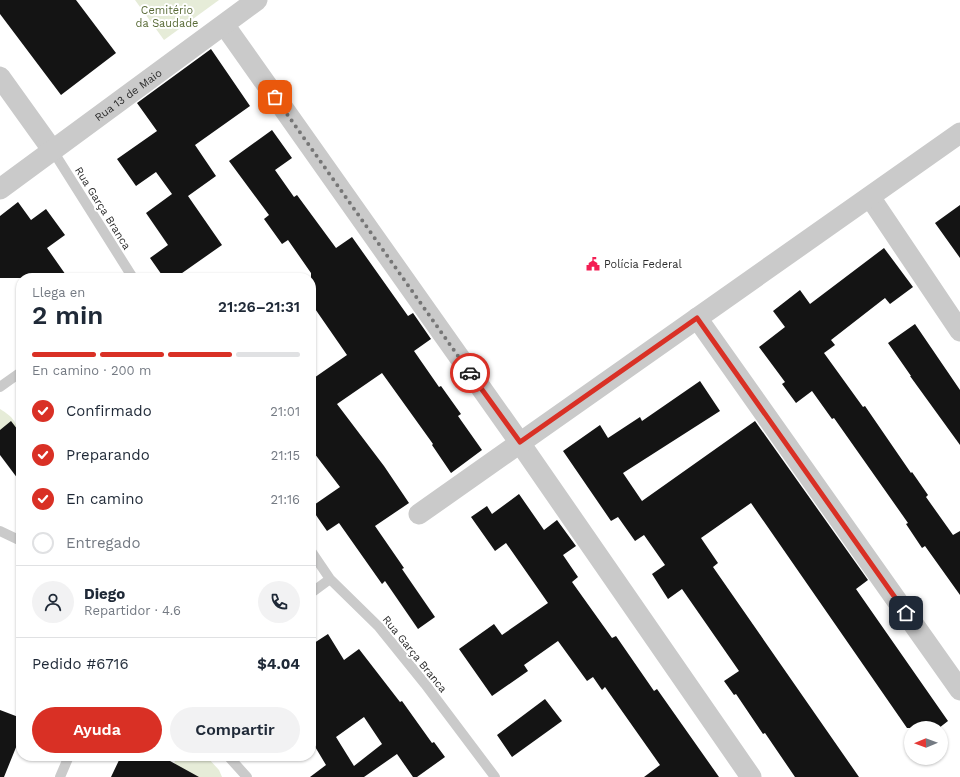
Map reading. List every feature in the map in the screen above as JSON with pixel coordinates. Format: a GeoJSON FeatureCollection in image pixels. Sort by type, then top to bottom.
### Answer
{"type":"FeatureCollection","features":[{"type":"Feature","properties":{"kind":"street","name":"Rua 13 de Maio"},"geometry":{"type":"LineString","coordinates":[[0,189],[256,0]]}},
{"type":"Feature","properties":{"kind":"street"},"geometry":{"type":"LineString","coordinates":[[230,33],[520,442],[751,777]]}},
{"type":"Feature","properties":{"kind":"street"},"geometry":{"type":"LineString","coordinates":[[0,77],[53,151]]}},
{"type":"Feature","properties":{"kind":"street"},"geometry":{"type":"LineString","coordinates":[[419,514],[960,133]]}},
{"type":"Feature","properties":{"kind":"street"},"geometry":{"type":"LineString","coordinates":[[870,197],[960,331]]}},
{"type":"Feature","properties":{"kind":"street"},"geometry":{"type":"LineString","coordinates":[[697,318],[960,690]]}},
{"type":"Feature","properties":{"kind":"lane","name":"Rua Garça Branca"},"geometry":{"type":"LineString","coordinates":[[53,151],[130,273]]}},
{"type":"Feature","properties":{"kind":"lane"},"geometry":{"type":"LineString","coordinates":[[0,387],[16,376]]}},
{"type":"Feature","properties":{"kind":"lane"},"geometry":{"type":"LineString","coordinates":[[0,531],[16,536]]}},
{"type":"Feature","properties":{"kind":"lane","name":"Rua Garça Branca"},"geometry":{"type":"LineString","coordinates":[[316,558],[330,579],[379,627],[425,684],[495,777]]}},
{"type":"Feature","properties":{"kind":"lane"},"geometry":{"type":"LineString","coordinates":[[316,589],[330,579]]}},
{"type":"Feature","properties":{"kind":"lane"},"geometry":{"type":"LineString","coordinates":[[60,777],[67,761]]}},
{"type":"Feature","properties":{"kind":"lane"},"geometry":{"type":"LineString","coordinates":[[233,761],[247,777]]}},
{"type":"Feature","properties":{"kind":"green space","name":"Cemitério da Saudade"},"geometry":{"type":"Polygon","coordinates":[[[135,0],[219,0],[164,40],[135,0]]]}},
{"type":"Feature","properties":{"kind":"green space"},"geometry":{"type":"Polygon","coordinates":[[[0,409],[8,414],[13,420],[16,425],[16,436],[3,438],[0,429],[0,409]]]}},
{"type":"Feature","properties":{"kind":"green space"},"geometry":{"type":"Polygon","coordinates":[[[175,761],[211,761],[219,770],[222,777],[185,777],[174,767],[175,761]]]}},
{"type":"Feature","properties":{"kind":"building"},"geometry":{"type":"Polygon","coordinates":[[[0,0],[76,0],[116,53],[61,95],[0,14],[0,0]]]}},
{"type":"Feature","properties":{"kind":"building"},"geometry":{"type":"Polygon","coordinates":[[[211,49],[250,106],[195,145],[216,176],[188,196],[222,245],[182,273],[160,273],[150,258],[168,245],[146,213],[172,194],[156,172],[136,186],[117,159],[157,131],[137,103],[211,49]]]}},
{"type":"Feature","properties":{"kind":"building"},"geometry":{"type":"Polygon","coordinates":[[[272,130],[292,158],[275,170],[294,197],[297,195],[336,248],[352,237],[408,316],[413,313],[431,339],[414,351],[439,387],[441,386],[461,414],[458,416],[482,450],[451,473],[432,445],[433,444],[382,373],[337,404],[384,466],[409,503],[375,526],[435,617],[418,629],[385,581],[382,584],[339,523],[327,531],[316,515],[316,504],[340,487],[316,456],[316,377],[347,355],[316,310],[316,273],[311,273],[288,240],[282,244],[264,219],[269,215],[229,161],[272,130]]]}},
{"type":"Feature","properties":{"kind":"building"},"geometry":{"type":"Polygon","coordinates":[[[18,202],[31,220],[46,209],[65,235],[47,248],[64,273],[16,273],[16,278],[0,278],[0,216],[18,202]]]}},
{"type":"Feature","properties":{"kind":"building"},"geometry":{"type":"Polygon","coordinates":[[[960,205],[960,258],[935,223],[960,205]]]}},
{"type":"Feature","properties":{"kind":"building"},"geometry":{"type":"Polygon","coordinates":[[[884,248],[913,287],[890,304],[885,298],[831,340],[835,345],[824,353],[863,407],[865,406],[911,473],[912,472],[928,495],[926,497],[953,535],[960,531],[960,595],[925,546],[922,548],[906,524],[908,523],[834,418],[832,419],[812,391],[796,403],[782,384],[785,382],[759,347],[785,327],[773,311],[800,290],[810,304],[884,248]]]}},
{"type":"Feature","properties":{"kind":"building"},"geometry":{"type":"Polygon","coordinates":[[[915,324],[960,390],[960,445],[888,343],[915,324]]]}},
{"type":"Feature","properties":{"kind":"building"},"geometry":{"type":"Polygon","coordinates":[[[700,381],[720,411],[623,473],[642,501],[755,421],[868,580],[856,589],[948,721],[904,721],[904,724],[751,503],[701,538],[718,563],[713,567],[859,777],[795,777],[765,733],[763,734],[736,694],[734,695],[724,681],[739,671],[682,589],[668,599],[652,574],[665,565],[644,535],[635,541],[618,517],[611,521],[563,451],[600,425],[608,438],[640,417],[642,421],[700,381]]]}},
{"type":"Feature","properties":{"kind":"building"},"geometry":{"type":"Polygon","coordinates":[[[11,421],[16,428],[16,476],[0,455],[0,430],[11,421]]]}},
{"type":"Feature","properties":{"kind":"building"},"geometry":{"type":"Polygon","coordinates":[[[519,494],[544,530],[557,520],[576,546],[563,555],[578,577],[572,582],[612,638],[616,636],[654,691],[657,689],[719,777],[644,777],[660,765],[605,687],[602,690],[593,677],[587,681],[558,641],[524,665],[528,671],[492,696],[459,649],[494,624],[502,635],[548,603],[506,543],[495,551],[471,517],[487,506],[492,514],[519,494]]]}},
{"type":"Feature","properties":{"kind":"building"},"geometry":{"type":"Polygon","coordinates":[[[328,634],[344,660],[359,649],[400,702],[402,701],[432,743],[434,742],[445,757],[417,777],[413,777],[397,754],[364,777],[310,777],[326,765],[316,748],[316,642],[328,634]],[[364,717],[336,737],[354,766],[382,744],[364,717]]]}},
{"type":"Feature","properties":{"kind":"building"},"geometry":{"type":"Polygon","coordinates":[[[545,699],[562,721],[512,757],[497,735],[545,699]]]}},
{"type":"Feature","properties":{"kind":"building"},"geometry":{"type":"Polygon","coordinates":[[[0,710],[16,716],[16,747],[4,777],[0,777],[0,710]]]}},
{"type":"Feature","properties":{"kind":"building"},"geometry":{"type":"Polygon","coordinates":[[[119,761],[170,761],[199,777],[111,777],[119,761]]]}},
{"type":"Feature","properties":{"kind":"way so far"},"geometry":{"type":"LineString","coordinates":[[275,97],[470,373]]}},
{"type":"Feature","properties":{"kind":"place","name":"Polícia Federal"},"geometry":{"type":"Point","coordinates":[593,264]}},
{"type":"Feature","properties":{"kind":"route"},"geometry":{"type":"LineString","coordinates":[[470,373],[520,442],[697,318],[906,613]]}}]}
